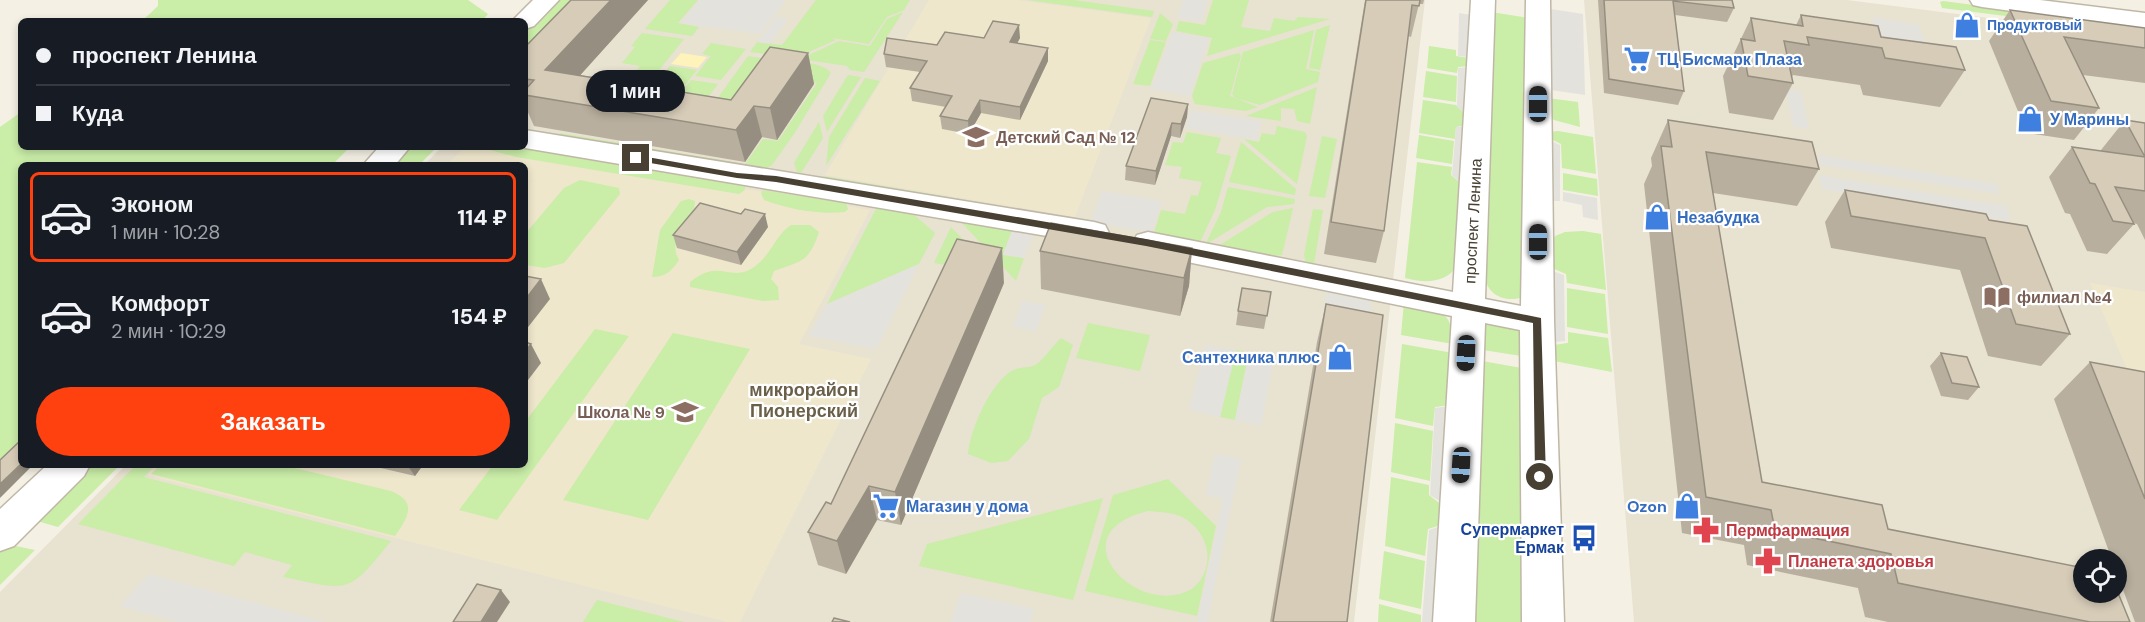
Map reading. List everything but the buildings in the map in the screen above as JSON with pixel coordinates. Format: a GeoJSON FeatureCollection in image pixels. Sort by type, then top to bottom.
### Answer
{"type":"FeatureCollection","features":[{"type":"Feature","properties":{"kind":"street"},"geometry":{"type":"LineString","coordinates":[[528,18],[547,0]]}},
{"type":"Feature","properties":{"kind":"street","name":"проспект Ленина"},"geometry":{"type":"LineString","coordinates":[[1454,622],[1483,0]]}},
{"type":"Feature","properties":{"kind":"street"},"geometry":{"type":"LineString","coordinates":[[1538,0],[1538,321],[1543,622]]}},
{"type":"Feature","properties":{"kind":"street"},"geometry":{"type":"LineString","coordinates":[[1982,0],[2145,21]]}},
{"type":"Feature","properties":{"kind":"street"},"geometry":{"type":"LineString","coordinates":[[528,140],[737,175],[776,179],[1146,243],[1538,321]]}},
{"type":"Feature","properties":{"kind":"street"},"geometry":{"type":"LineString","coordinates":[[381,162],[393,150]]}},
{"type":"Feature","properties":{"kind":"street"},"geometry":{"type":"LineString","coordinates":[[0,534],[68,468]]}},
{"type":"Feature","properties":{"kind":"shaded area"},"geometry":{"type":"Polygon","coordinates":[[[588,0],[1425,0],[1354,622],[0,622],[0,592],[123,468],[528,468],[528,162],[427,162],[439,150],[528,150],[528,60],[588,0]]]}},
{"type":"Feature","properties":{"kind":"shaded area"},"geometry":{"type":"Polygon","coordinates":[[[699,0],[786,0],[760,34],[680,23],[699,0]]]}},
{"type":"Feature","properties":{"kind":"shaded area","name":"Детский Сад № 12"},"geometry":{"type":"Polygon","coordinates":[[[929,0],[1017,0],[1151,18],[1075,217],[825,175],[929,0]]]}},
{"type":"Feature","properties":{"kind":"shaded area"},"geometry":{"type":"Polygon","coordinates":[[[1183,0],[1208,0],[1201,22],[1177,18],[1183,0]]]}},
{"type":"Feature","properties":{"kind":"shaded area"},"geometry":{"type":"Polygon","coordinates":[[[1584,0],[1847,0],[2145,38],[2145,622],[1634,622],[1584,0]]]}},
{"type":"Feature","properties":{"kind":"shaded area"},"geometry":{"type":"Polygon","coordinates":[[[1551,9],[1583,14],[1585,95],[1551,90],[1551,9]]]}},
{"type":"Feature","properties":{"kind":"shaded area"},"geometry":{"type":"Polygon","coordinates":[[[1459,13],[1471,15],[1469,57],[1458,56],[1459,13]]]}},
{"type":"Feature","properties":{"kind":"shaded area"},"geometry":{"type":"Polygon","coordinates":[[[776,17],[788,19],[769,44],[757,42],[776,17]]]}},
{"type":"Feature","properties":{"kind":"shaded area"},"geometry":{"type":"Polygon","coordinates":[[[1872,17],[1919,25],[1930,57],[1881,50],[1872,17]]]}},
{"type":"Feature","properties":{"kind":"shaded area"},"geometry":{"type":"Polygon","coordinates":[[[1172,32],[1209,38],[1190,96],[1151,89],[1172,32]]]}},
{"type":"Feature","properties":{"kind":"shaded area"},"geometry":{"type":"Polygon","coordinates":[[[1469,67],[1467,115],[1457,107],[1458,68],[1469,67]]]}},
{"type":"Feature","properties":{"kind":"shaded area"},"geometry":{"type":"Polygon","coordinates":[[[1786,90],[1801,92],[1809,129],[1793,126],[1786,90]]]}},
{"type":"Feature","properties":{"kind":"shaded area"},"geometry":{"type":"Polygon","coordinates":[[[1191,110],[1262,121],[1257,140],[1185,128],[1191,110]]]}},
{"type":"Feature","properties":{"kind":"shaded area"},"geometry":{"type":"Polygon","coordinates":[[[1467,126],[1464,186],[1452,175],[1456,127],[1467,126]]]}},
{"type":"Feature","properties":{"kind":"shaded area"},"geometry":{"type":"Polygon","coordinates":[[[1549,140],[1560,145],[1560,201],[1550,201],[1549,140]]]}},
{"type":"Feature","properties":{"kind":"shaded area","name":"Школа № 9"},"geometry":{"type":"Polygon","coordinates":[[[462,150],[515,150],[870,210],[799,344],[871,359],[740,622],[727,622],[147,475],[154,468],[528,468],[528,162],[450,162],[462,150]]]}},
{"type":"Feature","properties":{"kind":"shaded area"},"geometry":{"type":"Polygon","coordinates":[[[1818,155],[1997,184],[2000,194],[1820,165],[1818,155]]]}},
{"type":"Feature","properties":{"kind":"shaded area"},"geometry":{"type":"Polygon","coordinates":[[[1819,175],[2006,206],[2011,221],[1822,189],[1819,175]]]}},
{"type":"Feature","properties":{"kind":"shaded area"},"geometry":{"type":"Polygon","coordinates":[[[1102,191],[1162,201],[1152,233],[1091,222],[1102,191]]]}},
{"type":"Feature","properties":{"kind":"shaded area"},"geometry":{"type":"Polygon","coordinates":[[[1563,192],[1597,198],[1598,220],[1583,217],[1582,205],[1563,201],[1563,192]]]}},
{"type":"Feature","properties":{"kind":"shaded area"},"geometry":{"type":"Polygon","coordinates":[[[1012,231],[1033,234],[1024,258],[1003,255],[1012,231]]]}},
{"type":"Feature","properties":{"kind":"shaded area"},"geometry":{"type":"Polygon","coordinates":[[[919,264],[876,349],[809,336],[827,304],[919,264]]]}},
{"type":"Feature","properties":{"kind":"shaded area"},"geometry":{"type":"Polygon","coordinates":[[[1552,271],[1564,275],[1565,341],[1554,342],[1552,271]]]}},
{"type":"Feature","properties":{"kind":"shaded area"},"geometry":{"type":"Polygon","coordinates":[[[2090,283],[2145,292],[2145,411],[2090,283]]]}},
{"type":"Feature","properties":{"kind":"shaded area"},"geometry":{"type":"Polygon","coordinates":[[[1328,286],[1372,294],[1368,331],[1322,322],[1328,286]]]}},
{"type":"Feature","properties":{"kind":"shaded area"},"geometry":{"type":"Polygon","coordinates":[[[1022,301],[1045,305],[1036,331],[1013,327],[1022,301]]]}},
{"type":"Feature","properties":{"kind":"shaded area"},"geometry":{"type":"Polygon","coordinates":[[[1205,345],[1236,350],[1220,417],[1189,410],[1205,345]]]}},
{"type":"Feature","properties":{"kind":"shaded area"},"geometry":{"type":"Polygon","coordinates":[[[1249,353],[1274,358],[1261,426],[1235,420],[1249,353]]]}},
{"type":"Feature","properties":{"kind":"shaded area"},"geometry":{"type":"Polygon","coordinates":[[[1450,406],[1443,503],[1430,495],[1435,408],[1450,406]]]}},
{"type":"Feature","properties":{"kind":"shaded area"},"geometry":{"type":"Polygon","coordinates":[[[1215,454],[1241,459],[1207,622],[1197,622],[1223,499],[1206,495],[1215,454]]]}},
{"type":"Feature","properties":{"kind":"shaded area"},"geometry":{"type":"Polygon","coordinates":[[[1441,526],[1434,622],[1422,622],[1429,530],[1441,526]]]}},
{"type":"Feature","properties":{"kind":"shaded area"},"geometry":{"type":"Polygon","coordinates":[[[149,574],[325,622],[178,622],[120,606],[149,574]]]}},
{"type":"Feature","properties":{"kind":"shaded area"},"geometry":{"type":"Polygon","coordinates":[[[961,593],[1034,609],[1030,622],[951,622],[961,593]]]}},
{"type":"Feature","properties":{"kind":"green space"},"geometry":{"type":"Polygon","coordinates":[[[158,0],[468,0],[488,14],[485,18],[145,18],[158,6],[158,0]]]}},
{"type":"Feature","properties":{"kind":"green space"},"geometry":{"type":"Polygon","coordinates":[[[556,0],[581,0],[528,54],[528,28],[556,0]]]}},
{"type":"Feature","properties":{"kind":"green space"},"geometry":{"type":"Polygon","coordinates":[[[670,0],[698,0],[678,23],[699,27],[692,36],[645,29],[670,0]]]}},
{"type":"Feature","properties":{"kind":"green space"},"geometry":{"type":"Polygon","coordinates":[[[816,0],[910,0],[904,10],[887,17],[869,44],[832,38],[836,40],[795,58],[750,52],[757,42],[782,45],[816,0]]]}},
{"type":"Feature","properties":{"kind":"green space"},"geometry":{"type":"Polygon","coordinates":[[[1027,0],[1073,0],[1154,11],[1152,17],[1027,0]]]}},
{"type":"Feature","properties":{"kind":"green space"},"geometry":{"type":"Polygon","coordinates":[[[1213,0],[1249,0],[1241,27],[1270,31],[1274,18],[1294,21],[1298,17],[1330,19],[1207,56],[1212,38],[1176,31],[1179,21],[1205,25],[1213,0]]]}},
{"type":"Feature","properties":{"kind":"green space"},"geometry":{"type":"Polygon","coordinates":[[[1940,2],[2012,10],[2022,18],[1942,8],[1940,2]]]}},
{"type":"Feature","properties":{"kind":"green space"},"geometry":{"type":"Polygon","coordinates":[[[903,12],[864,72],[850,70],[847,66],[800,59],[839,41],[870,46],[887,19],[903,12]]]}},
{"type":"Feature","properties":{"kind":"green space"},"geometry":{"type":"Polygon","coordinates":[[[1491,12],[1530,18],[1523,297],[1517,299],[1494,294],[1485,278],[1491,12]]]}},
{"type":"Feature","properties":{"kind":"green space"},"geometry":{"type":"Polygon","coordinates":[[[1160,13],[1173,24],[1166,41],[1150,39],[1160,13]]]}},
{"type":"Feature","properties":{"kind":"green space"},"geometry":{"type":"Polygon","coordinates":[[[1330,25],[1320,70],[1309,68],[1316,30],[1330,25]]]}},
{"type":"Feature","properties":{"kind":"green space"},"geometry":{"type":"Polygon","coordinates":[[[1314,30],[1306,69],[1320,72],[1318,82],[1260,105],[1235,98],[1232,94],[1243,52],[1314,30]]]}},
{"type":"Feature","properties":{"kind":"green space"},"geometry":{"type":"Polygon","coordinates":[[[642,33],[684,39],[636,99],[616,96],[640,66],[622,63],[635,47],[631,46],[642,33]]]}},
{"type":"Feature","properties":{"kind":"green space"},"geometry":{"type":"Polygon","coordinates":[[[1150,40],[1166,42],[1150,86],[1133,84],[1150,40]]]}},
{"type":"Feature","properties":{"kind":"green space"},"geometry":{"type":"Polygon","coordinates":[[[711,43],[746,49],[721,80],[695,76],[711,56],[702,54],[711,43]]]}},
{"type":"Feature","properties":{"kind":"green space"},"geometry":{"type":"Polygon","coordinates":[[[1429,46],[1456,50],[1456,56],[1469,58],[1469,66],[1458,67],[1457,73],[1427,68],[1429,46]]]}},
{"type":"Feature","properties":{"kind":"green space"},"geometry":{"type":"Polygon","coordinates":[[[1239,53],[1241,56],[1230,96],[1258,107],[1246,111],[1195,104],[1192,96],[1203,63],[1239,53]]]}},
{"type":"Feature","properties":{"kind":"green space"},"geometry":{"type":"Polygon","coordinates":[[[748,56],[767,59],[727,113],[709,110],[748,56]]]}},
{"type":"Feature","properties":{"kind":"green space"},"geometry":{"type":"Polygon","coordinates":[[[778,59],[814,64],[831,73],[794,134],[772,165],[762,171],[556,138],[560,133],[745,164],[763,139],[778,141],[817,83],[766,75],[778,59]]]}},
{"type":"Feature","properties":{"kind":"green space"},"geometry":{"type":"Polygon","coordinates":[[[670,66],[697,70],[676,96],[648,92],[670,66]]]}},
{"type":"Feature","properties":{"kind":"green space"},"geometry":{"type":"Polygon","coordinates":[[[1426,71],[1457,76],[1456,102],[1423,97],[1426,71]]]}},
{"type":"Feature","properties":{"kind":"green space"},"geometry":{"type":"Polygon","coordinates":[[[848,75],[861,77],[827,132],[823,116],[848,75]]]}},
{"type":"Feature","properties":{"kind":"green space"},"geometry":{"type":"Polygon","coordinates":[[[865,78],[880,81],[826,166],[829,137],[865,78]]]}},
{"type":"Feature","properties":{"kind":"green space"},"geometry":{"type":"Polygon","coordinates":[[[691,80],[718,84],[699,109],[677,98],[691,80]]]}},
{"type":"Feature","properties":{"kind":"green space"},"geometry":{"type":"Polygon","coordinates":[[[1317,87],[1310,124],[1297,121],[1294,109],[1281,108],[1281,121],[1246,116],[1317,87]]]}},
{"type":"Feature","properties":{"kind":"green space"},"geometry":{"type":"Polygon","coordinates":[[[1547,98],[1578,102],[1580,127],[1554,120],[1547,113],[1547,98]]]}},
{"type":"Feature","properties":{"kind":"green space"},"geometry":{"type":"Polygon","coordinates":[[[1423,100],[1456,105],[1467,116],[1466,125],[1456,127],[1455,139],[1419,133],[1423,100]]]}},
{"type":"Feature","properties":{"kind":"green space"},"geometry":{"type":"Polygon","coordinates":[[[18,114],[18,150],[347,150],[335,162],[18,162],[18,456],[0,474],[0,127],[18,114]]]}},
{"type":"Feature","properties":{"kind":"green space"},"geometry":{"type":"Polygon","coordinates":[[[819,122],[823,138],[801,173],[797,172],[794,163],[819,122]]]}},
{"type":"Feature","properties":{"kind":"green space"},"geometry":{"type":"Polygon","coordinates":[[[1277,126],[1305,132],[1307,136],[1297,184],[1244,139],[1259,142],[1262,133],[1275,135],[1277,126]]]}},
{"type":"Feature","properties":{"kind":"green space"},"geometry":{"type":"Polygon","coordinates":[[[1558,131],[1593,137],[1596,174],[1562,168],[1561,144],[1549,138],[1550,132],[1558,131]]]}},
{"type":"Feature","properties":{"kind":"green space"},"geometry":{"type":"Polygon","coordinates":[[[1187,132],[1221,138],[1216,153],[1231,156],[1215,210],[1199,244],[1153,236],[1161,210],[1185,214],[1191,195],[1198,196],[1202,182],[1179,178],[1182,167],[1165,165],[1173,142],[1183,143],[1187,132]]]}},
{"type":"Feature","properties":{"kind":"green space"},"geometry":{"type":"Polygon","coordinates":[[[1419,135],[1454,141],[1452,164],[1416,158],[1419,135]]]}},
{"type":"Feature","properties":{"kind":"green space"},"geometry":{"type":"Polygon","coordinates":[[[1322,136],[1337,139],[1325,198],[1309,196],[1322,136]]]}},
{"type":"Feature","properties":{"kind":"green space"},"geometry":{"type":"Polygon","coordinates":[[[1241,142],[1296,189],[1295,195],[1229,182],[1241,142]]]}},
{"type":"Feature","properties":{"kind":"green space"},"geometry":{"type":"Polygon","coordinates":[[[528,148],[729,182],[745,186],[745,190],[739,194],[516,157],[490,150],[528,150],[528,148]]]}},
{"type":"Feature","properties":{"kind":"green space"},"geometry":{"type":"Polygon","coordinates":[[[402,150],[434,150],[422,162],[390,162],[402,150]]]}},
{"type":"Feature","properties":{"kind":"green space"},"geometry":{"type":"Polygon","coordinates":[[[1417,162],[1452,167],[1451,175],[1464,186],[1457,266],[1446,276],[1434,281],[1405,278],[1417,162]]]}},
{"type":"Feature","properties":{"kind":"green space"},"geometry":{"type":"Polygon","coordinates":[[[1563,173],[1597,179],[1598,196],[1563,190],[1563,173]]]}},
{"type":"Feature","properties":{"kind":"green space"},"geometry":{"type":"Polygon","coordinates":[[[824,176],[1074,218],[1073,221],[824,176]]]}},
{"type":"Feature","properties":{"kind":"green space"},"geometry":{"type":"Polygon","coordinates":[[[580,180],[619,188],[620,194],[564,263],[545,268],[528,265],[528,230],[564,188],[580,180]]]}},
{"type":"Feature","properties":{"kind":"green space"},"geometry":{"type":"Polygon","coordinates":[[[1228,187],[1295,199],[1294,204],[1267,207],[1205,245],[1221,212],[1228,187]]]}},
{"type":"Feature","properties":{"kind":"green space"},"geometry":{"type":"Polygon","coordinates":[[[763,190],[846,203],[848,209],[845,212],[825,213],[793,209],[764,200],[761,193],[763,190]]]}},
{"type":"Feature","properties":{"kind":"green space"},"geometry":{"type":"Polygon","coordinates":[[[689,199],[695,201],[694,211],[679,227],[675,250],[679,260],[668,273],[652,277],[660,230],[681,201],[689,199]]]}},
{"type":"Feature","properties":{"kind":"green space"},"geometry":{"type":"Polygon","coordinates":[[[877,207],[912,213],[935,233],[919,264],[827,304],[877,207]]]}},
{"type":"Feature","properties":{"kind":"green space"},"geometry":{"type":"Polygon","coordinates":[[[1293,208],[1282,255],[1273,256],[1215,248],[1273,212],[1293,208]]]}},
{"type":"Feature","properties":{"kind":"green space"},"geometry":{"type":"Polygon","coordinates":[[[1313,209],[1323,210],[1314,264],[1306,262],[1304,255],[1313,209]]]}},
{"type":"Feature","properties":{"kind":"green space"},"geometry":{"type":"Polygon","coordinates":[[[961,222],[1012,231],[1003,254],[1024,258],[1016,281],[961,222]]]}},
{"type":"Feature","properties":{"kind":"green space"},"geometry":{"type":"Polygon","coordinates":[[[791,225],[810,225],[819,232],[808,255],[798,262],[774,271],[771,279],[778,287],[779,300],[763,301],[690,287],[690,282],[708,272],[734,273],[749,270],[762,260],[785,229],[791,225]]]}},
{"type":"Feature","properties":{"kind":"green space"},"geometry":{"type":"Polygon","coordinates":[[[951,227],[998,275],[934,263],[951,227]]]}},
{"type":"Feature","properties":{"kind":"green space"},"geometry":{"type":"Polygon","coordinates":[[[1583,231],[1601,234],[1606,290],[1567,283],[1566,274],[1552,268],[1551,243],[1555,236],[1565,232],[1583,231]]]}},
{"type":"Feature","properties":{"kind":"green space"},"geometry":{"type":"Polygon","coordinates":[[[1567,288],[1605,294],[1608,334],[1567,327],[1567,288]]]}},
{"type":"Feature","properties":{"kind":"green space"},"geometry":{"type":"Polygon","coordinates":[[[1404,302],[1433,308],[1446,316],[1450,323],[1453,344],[1401,335],[1404,302]]]}},
{"type":"Feature","properties":{"kind":"green space"},"geometry":{"type":"Polygon","coordinates":[[[1491,319],[1520,325],[1527,357],[1483,350],[1483,325],[1491,319]]]}},
{"type":"Feature","properties":{"kind":"green space"},"geometry":{"type":"Polygon","coordinates":[[[1088,323],[1150,335],[1140,371],[1076,358],[1088,323]]]}},
{"type":"Feature","properties":{"kind":"green space"},"geometry":{"type":"Polygon","coordinates":[[[595,329],[629,336],[497,520],[459,510],[491,468],[528,468],[528,418],[595,329]]]}},
{"type":"Feature","properties":{"kind":"green space"},"geometry":{"type":"Polygon","coordinates":[[[1568,332],[1608,338],[1612,372],[1554,361],[1553,345],[1568,343],[1568,332]]]}},
{"type":"Feature","properties":{"kind":"green space"},"geometry":{"type":"Polygon","coordinates":[[[673,333],[750,349],[648,520],[563,500],[673,333]]]}},
{"type":"Feature","properties":{"kind":"green space"},"geometry":{"type":"Polygon","coordinates":[[[1061,338],[1073,345],[1059,387],[1042,398],[1029,439],[1008,461],[991,463],[968,454],[977,420],[997,385],[1013,370],[1038,363],[1061,338]]]}},
{"type":"Feature","properties":{"kind":"green space"},"geometry":{"type":"Polygon","coordinates":[[[1402,344],[1453,353],[1450,405],[1435,407],[1433,426],[1395,418],[1402,344]]]}},
{"type":"Feature","properties":{"kind":"green space"},"geometry":{"type":"Polygon","coordinates":[[[1236,350],[1249,353],[1235,420],[1220,417],[1236,350]]]}},
{"type":"Feature","properties":{"kind":"green space"},"geometry":{"type":"Polygon","coordinates":[[[1482,361],[1528,369],[1527,622],[1472,622],[1482,361]]]}},
{"type":"Feature","properties":{"kind":"green space"},"geometry":{"type":"Polygon","coordinates":[[[1395,423],[1433,431],[1430,481],[1391,472],[1395,423]]]}},
{"type":"Feature","properties":{"kind":"green space"},"geometry":{"type":"Polygon","coordinates":[[[80,468],[117,468],[58,527],[37,521],[80,468]]]}},
{"type":"Feature","properties":{"kind":"green space"},"geometry":{"type":"Polygon","coordinates":[[[133,468],[152,468],[144,477],[391,541],[355,580],[335,586],[283,577],[292,565],[245,552],[234,566],[78,524],[133,468]]]}},
{"type":"Feature","properties":{"kind":"green space"},"geometry":{"type":"Polygon","coordinates":[[[157,468],[295,468],[391,491],[405,500],[408,510],[395,536],[151,474],[157,468]]]}},
{"type":"Feature","properties":{"kind":"green space"},"geometry":{"type":"Polygon","coordinates":[[[1391,477],[1429,485],[1429,495],[1443,506],[1441,525],[1428,529],[1425,556],[1385,546],[1391,477]]]}},
{"type":"Feature","properties":{"kind":"green space"},"geometry":{"type":"Polygon","coordinates":[[[1168,479],[1216,526],[1197,616],[1085,591],[1113,495],[1168,479]],[[1148,511],[1120,522],[1108,538],[1107,554],[1115,571],[1130,585],[1150,594],[1172,595],[1193,588],[1201,579],[1208,559],[1207,549],[1198,530],[1180,516],[1148,511]]]}},
{"type":"Feature","properties":{"kind":"green space"},"geometry":{"type":"Polygon","coordinates":[[[1103,498],[1073,600],[919,566],[927,544],[1103,498]]]}},
{"type":"Feature","properties":{"kind":"green space"},"geometry":{"type":"Polygon","coordinates":[[[11,545],[35,550],[0,585],[0,548],[11,545]]]}},
{"type":"Feature","properties":{"kind":"green space"},"geometry":{"type":"Polygon","coordinates":[[[1384,551],[1425,561],[1421,609],[1379,599],[1384,551]]]}},
{"type":"Feature","properties":{"kind":"green space"},"geometry":{"type":"Polygon","coordinates":[[[597,600],[684,622],[583,622],[597,600]]]}},
{"type":"Feature","properties":{"kind":"green space"},"geometry":{"type":"Polygon","coordinates":[[[1379,604],[1421,615],[1421,622],[1378,622],[1379,604]]]}},
{"type":"Feature","properties":{"kind":"sand"},"geometry":{"type":"Polygon","coordinates":[[[681,53],[707,57],[698,68],[671,64],[681,53]]]}},
{"type":"Feature","properties":{"kind":"place","name":"Продуктовый"},"geometry":{"type":"Point","coordinates":[1967,25]}},
{"type":"Feature","properties":{"kind":"place","name":"ТЦ Бисмарк Плаза"},"geometry":{"type":"Point","coordinates":[1637,59]}},
{"type":"Feature","properties":{"kind":"place","name":"У Марины"},"geometry":{"type":"Point","coordinates":[2030,119]}},
{"type":"Feature","properties":{"kind":"place","name":"Детский Сад № 12"},"geometry":{"type":"Point","coordinates":[976,137]}},
{"type":"Feature","properties":{"kind":"place","name":"Незабудка"},"geometry":{"type":"Point","coordinates":[1657,217]}},
{"type":"Feature","properties":{"kind":"place","name":"филиал №4"},"geometry":{"type":"Point","coordinates":[1997,297]}},
{"type":"Feature","properties":{"kind":"place","name":"Сантехника плюс"},"geometry":{"type":"Point","coordinates":[1340,357]}},
{"type":"Feature","properties":{"kind":"place","name":"Школа № 9"},"geometry":{"type":"Point","coordinates":[685,412]}},
{"type":"Feature","properties":{"kind":"place","name":"Магазин у дома"},"geometry":{"type":"Point","coordinates":[886,506]}},
{"type":"Feature","properties":{"kind":"place","name":"Ozon"},"geometry":{"type":"Point","coordinates":[1687,506]}},
{"type":"Feature","properties":{"kind":"place","name":"Пермфармация"},"geometry":{"type":"Point","coordinates":[1706,530]}},
{"type":"Feature","properties":{"kind":"place","name":"Супермаркет Ермак"},"geometry":{"type":"Point","coordinates":[1584,538]}},
{"type":"Feature","properties":{"kind":"place","name":"Планета здоровья"},"geometry":{"type":"Point","coordinates":[1768,561]}},
{"type":"Feature","properties":{"kind":"district","name":"микрорайон Пионерский"},"geometry":{"type":"Point","coordinates":[804,400]}},
{"type":"Feature","properties":{"kind":"route"},"geometry":{"type":"LineString","coordinates":[[636,158],[737,175],[776,179],[1146,243],[1538,321],[1540,477]]}}]}
